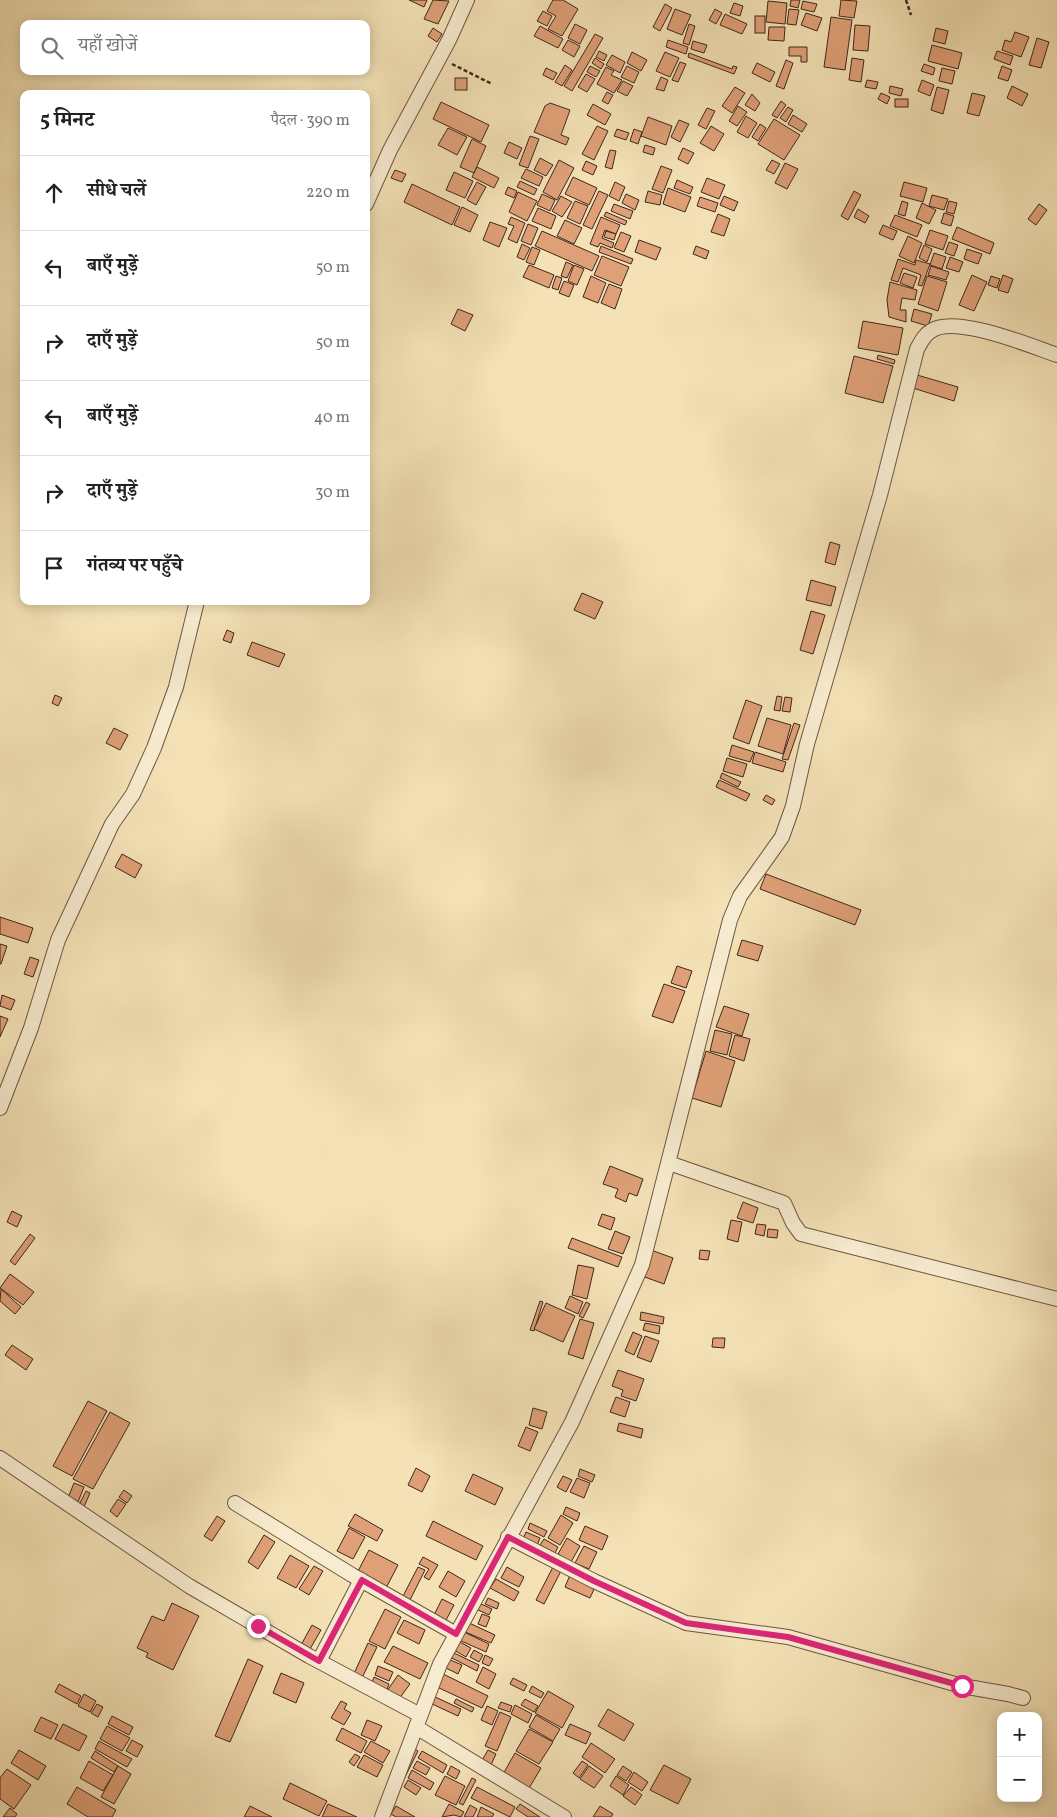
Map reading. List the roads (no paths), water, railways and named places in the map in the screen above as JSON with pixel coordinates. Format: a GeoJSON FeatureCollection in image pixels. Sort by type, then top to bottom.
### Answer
{"type":"FeatureCollection","features":[{"type":"Feature","properties":{"kind":"street"},"geometry":{"type":"LineString","coordinates":[[370,195],[390,150],[439,58],[467,0]]}},
{"type":"Feature","properties":{"kind":"street"},"geometry":{"type":"LineString","coordinates":[[382,1817],[440,1664],[572,1422],[642,1265],[669,1163],[710,990],[730,920],[740,896],[782,837],[793,806],[808,744],[880,495],[917,349],[922,338],[932,329],[950,326],[971,328],[1057,355]]}},
{"type":"Feature","properties":{"kind":"street"},"geometry":{"type":"LineString","coordinates":[[0,1108],[31,1028],[58,940],[108,832],[133,794],[154,748],[176,687],[195,605]]}},
{"type":"Feature","properties":{"kind":"street"},"geometry":{"type":"LineString","coordinates":[[669,1163],[784,1203],[793,1223],[801,1234],[1057,1299]]}},
{"type":"Feature","properties":{"kind":"street"},"geometry":{"type":"LineString","coordinates":[[0,1458],[189,1586],[418,1721],[564,1817]]}},
{"type":"Feature","properties":{"kind":"street"},"geometry":{"type":"LineString","coordinates":[[235,1503],[456,1634]]}},
{"type":"Feature","properties":{"kind":"street"},"geometry":{"type":"LineString","coordinates":[[508,1537],[594,1581],[686,1623],[788,1637],[962,1686],[1023,1698]]}},
{"type":"Feature","properties":{"kind":"street"},"geometry":{"type":"LineString","coordinates":[[319,1661],[362,1580]]}}]}
